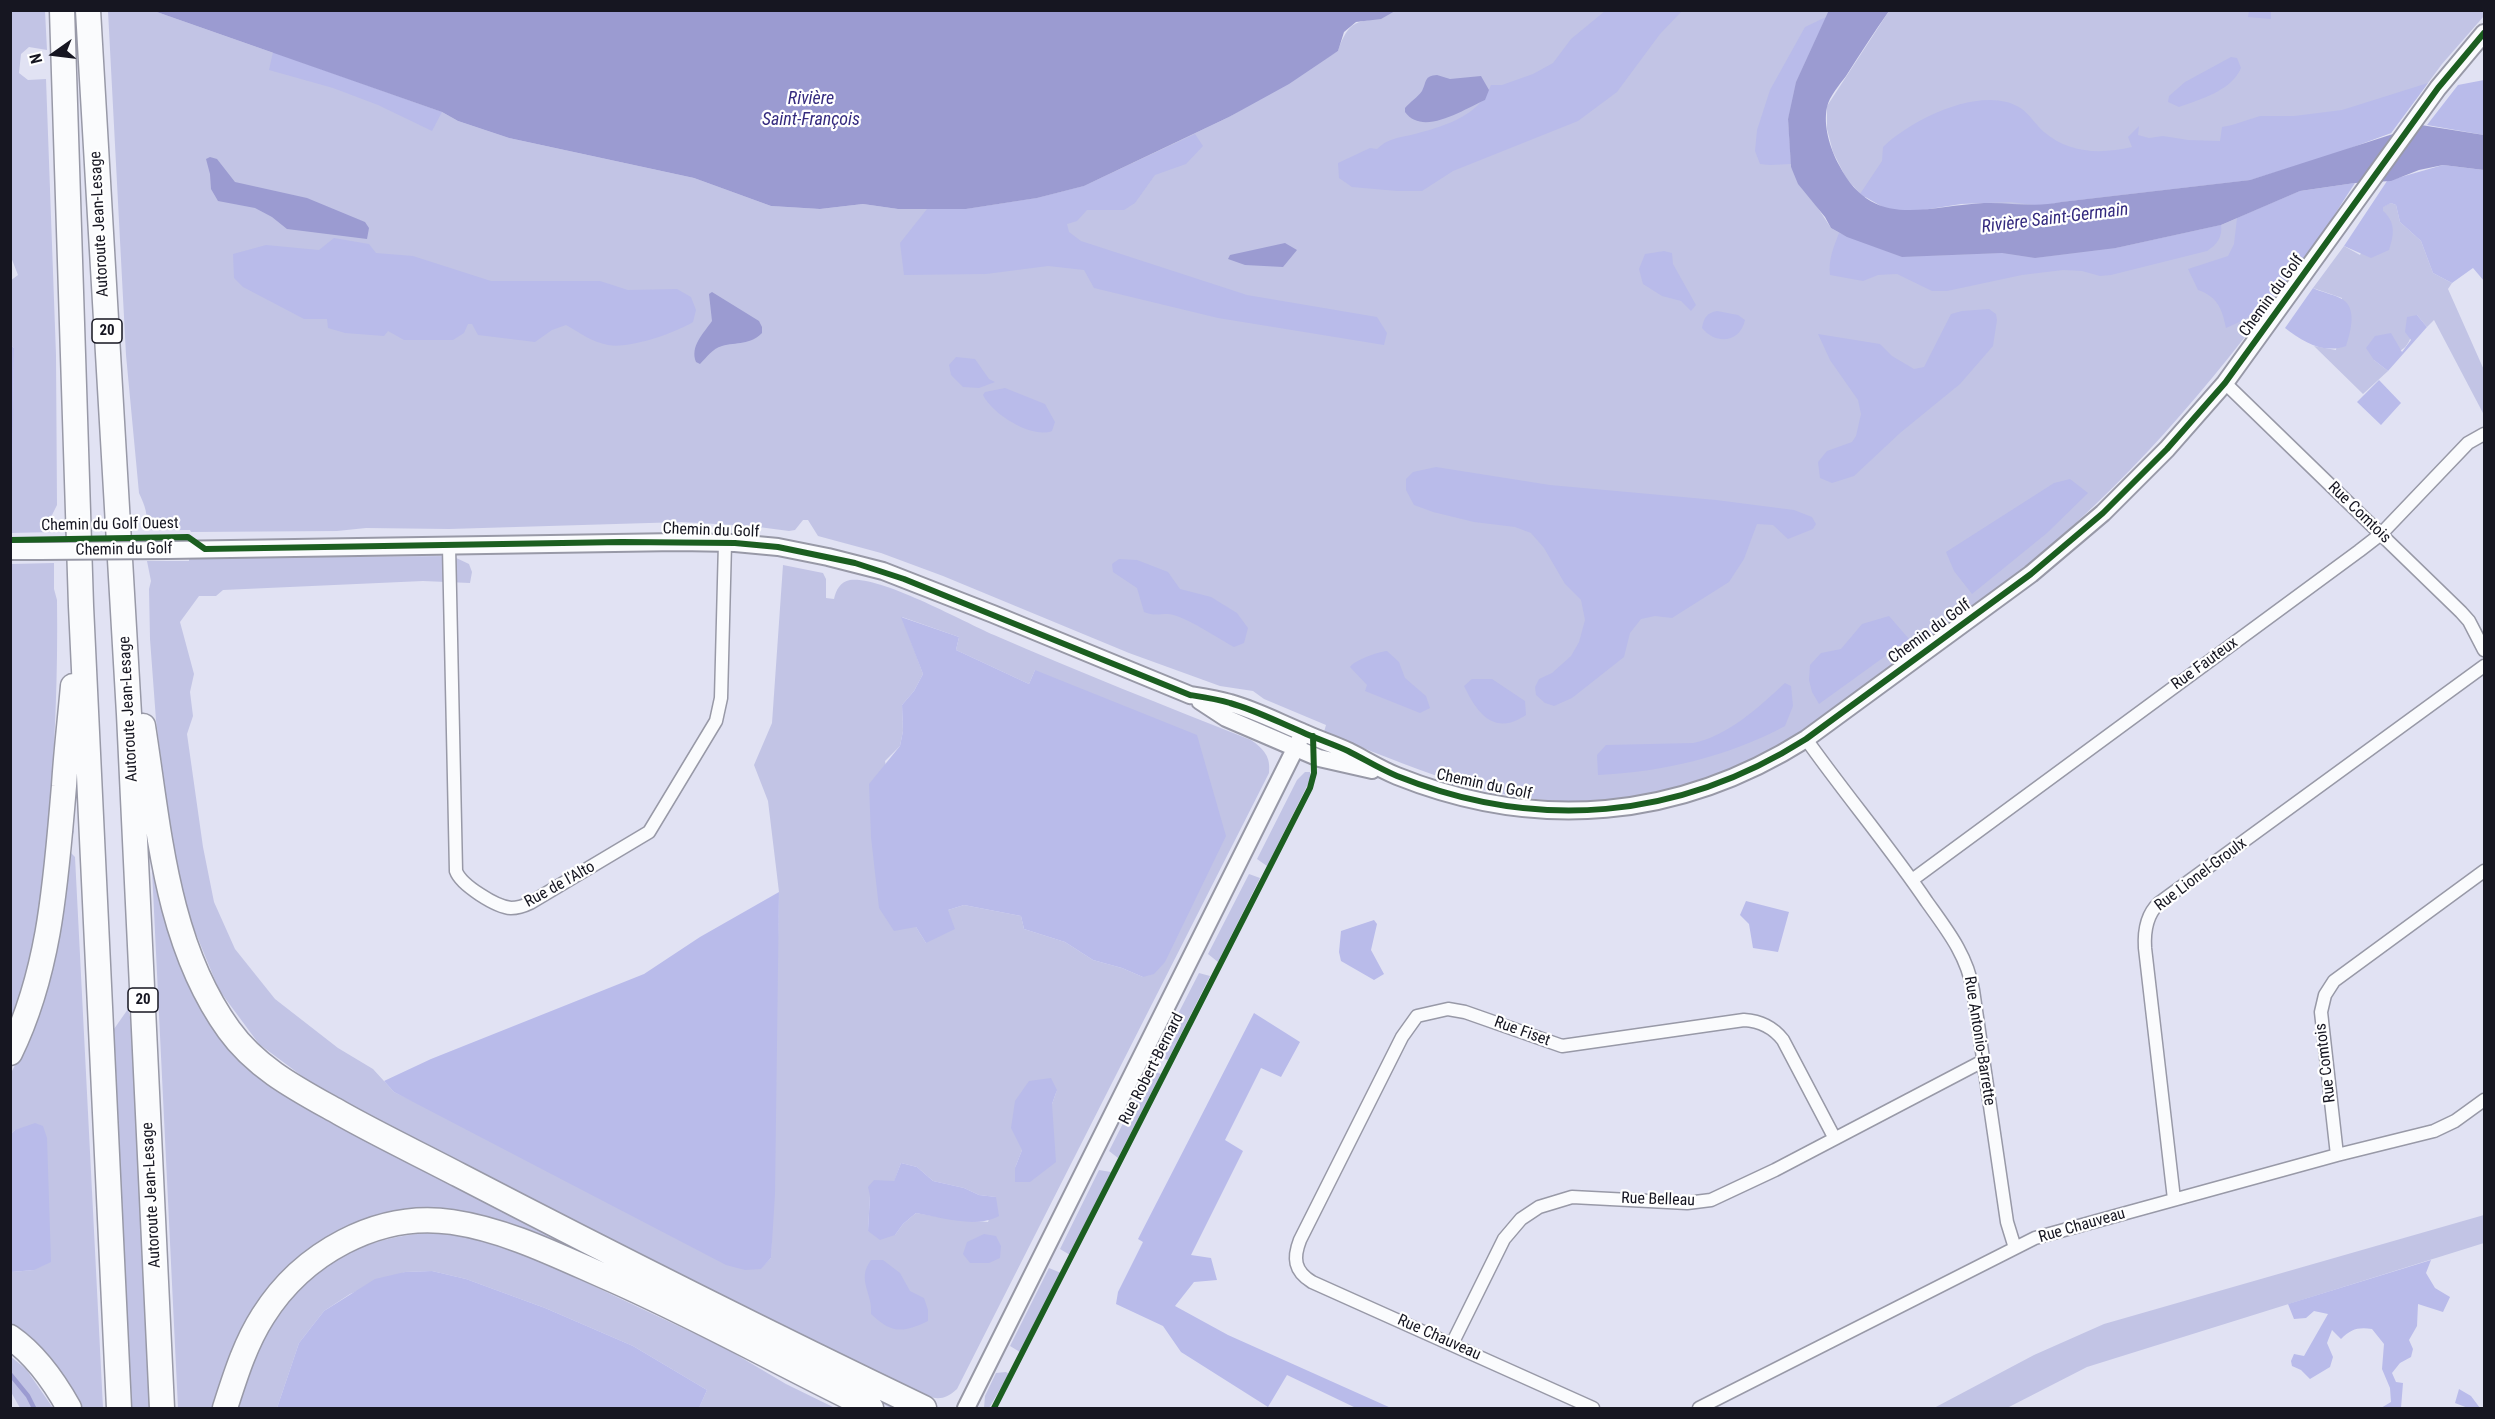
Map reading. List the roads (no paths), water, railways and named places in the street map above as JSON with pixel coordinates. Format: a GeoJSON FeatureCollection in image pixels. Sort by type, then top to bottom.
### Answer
{"type":"FeatureCollection","features":[{"type":"Feature","properties":{"kind":"highway","name":"Autoroute Jean-Lesage"},"geometry":{"type":"LineString","coordinates":[[62,10],[81,606],[119,1408]]}},
{"type":"Feature","properties":{"kind":"highway","name":"Autoroute Jean-Lesage"},"geometry":{"type":"LineString","coordinates":[[88,10],[123,592],[162,1408]]}},
{"type":"Feature","properties":{"kind":"highway"},"geometry":{"type":"LineString","coordinates":[[123,592],[160,836],[179,922],[208,996],[228,1028],[249,1053],[291,1085],[390,1140],[924,1408]]}},
{"type":"Feature","properties":{"kind":"highway"},"geometry":{"type":"LineString","coordinates":[[10,1053],[36,987],[51,919],[81,606]]}},
{"type":"Feature","properties":{"kind":"highway"},"geometry":{"type":"LineString","coordinates":[[225,1408],[241,1362],[261,1318],[299,1272],[326,1252],[369,1231],[399,1223],[432,1221],[449,1222],[497,1232],[594,1271],[871,1408]]}},
{"type":"Feature","properties":{"kind":"highway"},"geometry":{"type":"LineString","coordinates":[[10,1337],[34,1357],[69,1408]]}},
{"type":"Feature","properties":{"kind":"street","name":"Chemin du Golf"},"geometry":{"type":"LineString","coordinates":[[39,551],[725,543],[807,552],[883,571],[1190,695],[1230,703],[1299,740],[1347,750],[1394,775],[1442,792],[1496,804],[1559,811],[1618,808],[1675,798],[1725,782],[1761,767],[1806,739],[2004,595],[2073,539],[2167,449],[2225,383],[2438,88],[2484,33]]}},
{"type":"Feature","properties":{"kind":"street","name":"Rue Comtois"},"geometry":{"type":"LineString","coordinates":[[2225,383],[2465,616],[2484,650]]}},
{"type":"Feature","properties":{"kind":"street","name":"Rue Fauteux"},"geometry":{"type":"LineString","coordinates":[[1912,880],[2381,534],[2462,449],[2473,439],[2484,434]]}},
{"type":"Feature","properties":{"kind":"street","name":"Rue de l'Alto"},"geometry":{"type":"LineString","coordinates":[[449,546],[456,871],[459,879],[465,884],[496,903],[511,908],[530,903],[649,832],[716,721],[722,698],[725,543]]}},
{"type":"Feature","properties":{"kind":"street","name":"Chemin du Golf Ouest"},"geometry":{"type":"LineString","coordinates":[[10,551],[39,551]]}},
{"type":"Feature","properties":{"kind":"street","name":"Rue Lionel-Groulx"},"geometry":{"type":"LineString","coordinates":[[2174,1199],[2145,948],[2146,928],[2152,911],[2159,903],[2484,666]]}},
{"type":"Feature","properties":{"kind":"street","name":"Rue Antonio-Barrette"},"geometry":{"type":"LineString","coordinates":[[1806,739],[1912,880],[1954,941],[1968,966],[2007,1222],[2015,1248]]}},
{"type":"Feature","properties":{"kind":"street","name":"Rue Robert-Bernard"},"geometry":{"type":"LineString","coordinates":[[966,1408],[1299,740]]}},
{"type":"Feature","properties":{"kind":"street","name":"Rue Comtois"},"geometry":{"type":"LineString","coordinates":[[2337,1155],[2321,1012],[2325,995],[2334,981],[2484,870]]}},
{"type":"Feature","properties":{"kind":"street","name":"Rue Fiset"},"geometry":{"type":"LineString","coordinates":[[1295,1259],[1300,1240],[1402,1037],[1417,1016],[1432,1011],[1459,1010],[1562,1046],[1744,1020],[1762,1023],[1774,1030],[1783,1040],[1834,1137]]}},
{"type":"Feature","properties":{"kind":"street","name":"Rue Belleau"},"geometry":{"type":"LineString","coordinates":[[1452,1344],[1504,1239],[1521,1219],[1539,1207],[1565,1198],[1581,1196],[1702,1202],[1775,1170],[1834,1137],[1983,1061]]}},
{"type":"Feature","properties":{"kind":"street","name":"Rue Chauveau"},"geometry":{"type":"LineString","coordinates":[[1700,1408],[2035,1239],[2174,1199],[2434,1131],[2455,1121],[2484,1100]]}},
{"type":"Feature","properties":{"kind":"street","name":"Rue Chauveau"},"geometry":{"type":"LineString","coordinates":[[1295,1259],[1298,1270],[1312,1282],[1593,1408]]}},
{"type":"Feature","properties":{"kind":"water","name":"Rivière Saint-Germain"},"geometry":{"type":"Polygon","coordinates":[[[1829,10],[1889,11],[1832,95],[1826,114],[1828,137],[1839,165],[1853,186],[1868,199],[1884,207],[1921,210],[1984,203],[2042,205],[2250,180],[2421,125],[2484,135],[2484,170],[2443,165],[2419,170],[2391,181],[2355,183],[2300,191],[2221,225],[2116,248],[2035,258],[2002,253],[1902,257],[1847,237],[1831,228],[1825,217],[1798,184],[1791,167],[1788,119],[1796,82],[1829,10]]]}},
{"type":"Feature","properties":{"kind":"water","name":"Rivière Saint-François"},"geometry":{"type":"Polygon","coordinates":[[[154,11],[1395,11],[1381,19],[1356,22],[1344,32],[1338,51],[1289,84],[1229,117],[1084,186],[1037,198],[966,209],[898,209],[863,204],[820,209],[771,206],[694,178],[509,138],[458,121],[442,112],[154,11]]]}},
{"type":"Feature","properties":{"kind":"water"},"geometry":{"type":"Polygon","coordinates":[[[1437,75],[1450,79],[1481,76],[1489,90],[1485,100],[1433,122],[1413,119],[1405,112],[1405,108],[1422,91],[1428,78],[1437,75]]]}},
{"type":"Feature","properties":{"kind":"water"},"geometry":{"type":"Polygon","coordinates":[[[210,157],[217,159],[235,182],[307,198],[365,222],[369,228],[367,239],[287,229],[272,217],[255,208],[218,201],[211,189],[206,159],[210,157]]]}},
{"type":"Feature","properties":{"kind":"water"},"geometry":{"type":"Polygon","coordinates":[[[1285,243],[1297,250],[1283,267],[1245,265],[1228,259],[1230,255],[1285,243]]]}},
{"type":"Feature","properties":{"kind":"water"},"geometry":{"type":"Polygon","coordinates":[[[712,292],[759,321],[762,333],[753,340],[718,347],[700,364],[696,362],[696,345],[712,321],[709,294],[712,292]]]}},
{"type":"Feature","properties":{"kind":"waterway"},"geometry":{"type":"LineString","coordinates":[[10,1374],[28,1396],[34,1408]]}}]}
